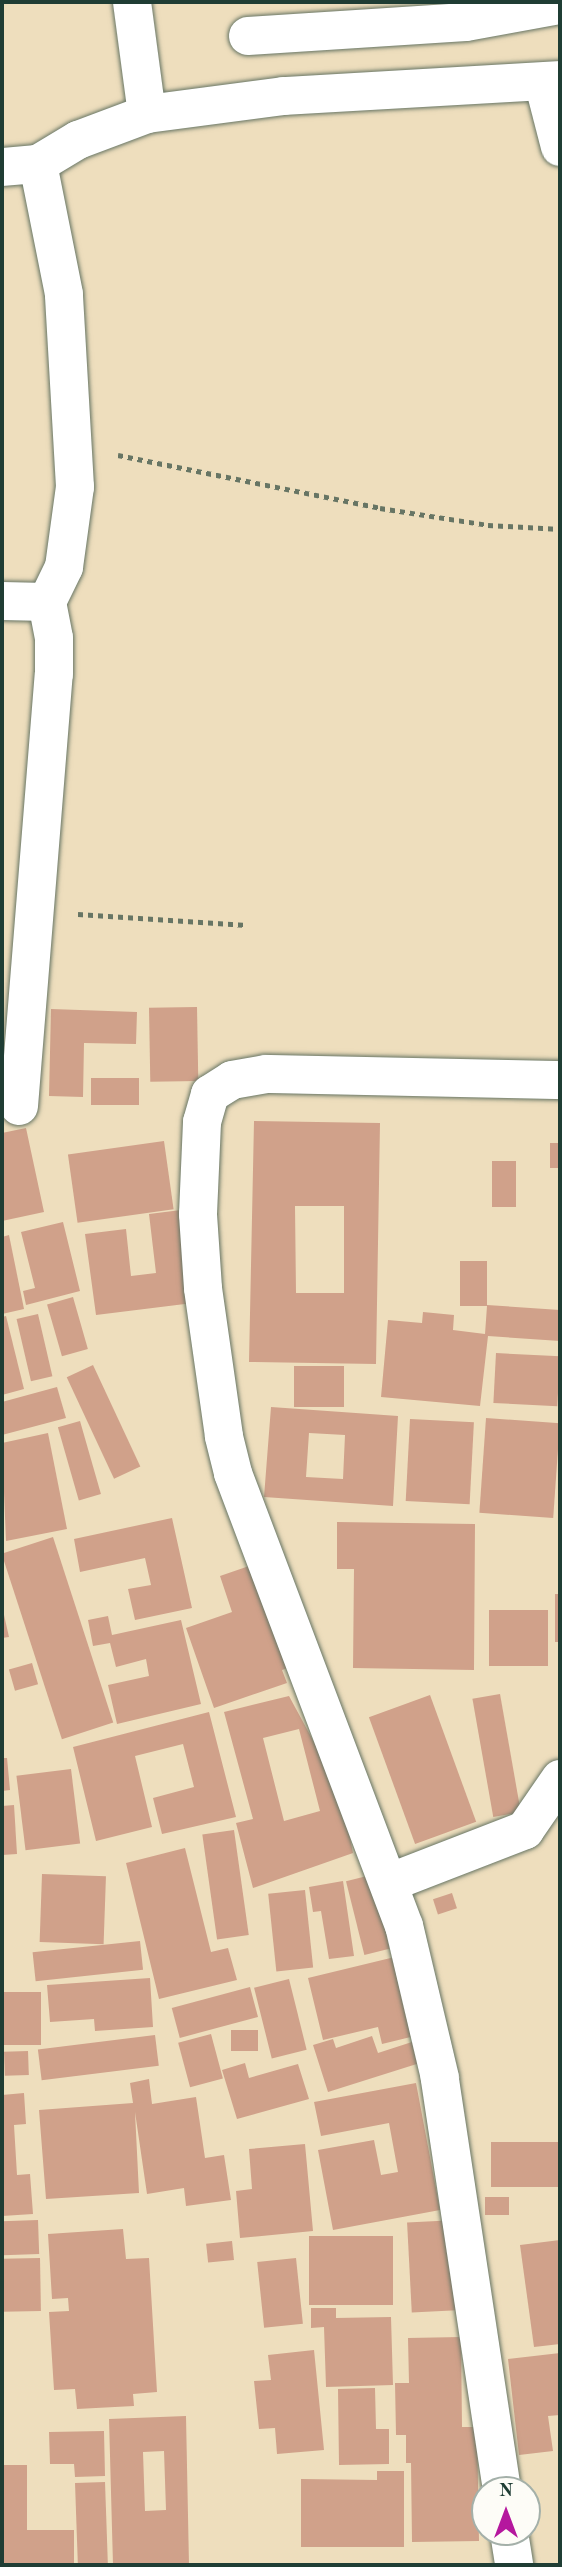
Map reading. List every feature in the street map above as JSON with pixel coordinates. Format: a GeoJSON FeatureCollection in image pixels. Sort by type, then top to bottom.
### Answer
{"type":"FeatureCollection","features":[{"type":"Feature","properties":{"kind":"street"},"geometry":{"type":"LineString","coordinates":[[132,2],[147,114]]}},
{"type":"Feature","properties":{"kind":"street"},"geometry":{"type":"LineString","coordinates":[[248,36],[466,22],[560,5]]}},
{"type":"Feature","properties":{"kind":"street"},"geometry":{"type":"LineString","coordinates":[[19,1106],[32,913],[54,674],[54,638],[47,602],[64,567],[71,532],[75,447],[64,294],[20,165],[147,114],[284,96],[552,82],[560,147]]}},
{"type":"Feature","properties":{"kind":"street"},"geometry":{"type":"LineString","coordinates":[[2,601],[47,602]]}},
{"type":"Feature","properties":{"kind":"street"},"geometry":{"type":"LineString","coordinates":[[500,2476],[440,2078],[391,1882],[233,1473],[203,1288],[198,1214],[202,1122],[210,1094],[232,1080],[266,1074],[560,1080]]}},
{"type":"Feature","properties":{"kind":"street"},"geometry":{"type":"LineString","coordinates":[[526,1830],[560,1779]]}},
{"type":"Feature","properties":{"kind":"street"},"geometry":{"type":"LineString","coordinates":[[391,1882],[560,1815]]}},
{"type":"Feature","properties":{"kind":"street"},"geometry":{"type":"LineString","coordinates":[[511,2546],[513,2565]]}},
{"type":"Feature","properties":{"kind":"path"},"geometry":{"type":"LineString","coordinates":[[75,447],[380,508],[488,525],[560,529]]}},
{"type":"Feature","properties":{"kind":"path"},"geometry":{"type":"LineString","coordinates":[[32,913],[247,925]]}},
{"type":"Feature","properties":{"kind":"building"},"geometry":{"type":"Polygon","coordinates":[[[197,1007],[198,1081],[150,1082],[149,1008],[197,1007]]]}},
{"type":"Feature","properties":{"kind":"building"},"geometry":{"type":"Polygon","coordinates":[[[51,1009],[137,1012],[136,1044],[84,1043],[83,1097],[49,1096],[51,1009]]]}},
{"type":"Feature","properties":{"kind":"building"},"geometry":{"type":"Polygon","coordinates":[[[91,1078],[139,1078],[139,1105],[91,1105],[91,1078]]]}},
{"type":"Feature","properties":{"kind":"building"},"geometry":{"type":"Polygon","coordinates":[[[254,1121],[380,1123],[376,1364],[249,1362],[254,1121]],[[295,1206],[296,1293],[344,1293],[344,1206],[295,1206]]]}},
{"type":"Feature","properties":{"kind":"building"},"geometry":{"type":"Polygon","coordinates":[[[26,1128],[44,1212],[2,1221],[2,1133],[26,1128]]]}},
{"type":"Feature","properties":{"kind":"building"},"geometry":{"type":"Polygon","coordinates":[[[164,1141],[174,1209],[78,1223],[68,1154],[164,1141]]]}},
{"type":"Feature","properties":{"kind":"building"},"geometry":{"type":"Polygon","coordinates":[[[550,1143],[560,1143],[560,1168],[550,1168],[550,1143]]]}},
{"type":"Feature","properties":{"kind":"building"},"geometry":{"type":"Polygon","coordinates":[[[492,1161],[516,1161],[516,1207],[492,1207],[492,1161]]]}},
{"type":"Feature","properties":{"kind":"building"},"geometry":{"type":"Polygon","coordinates":[[[181,1210],[193,1303],[96,1315],[85,1234],[126,1229],[131,1276],[156,1273],[149,1214],[181,1210]]]}},
{"type":"Feature","properties":{"kind":"building"},"geometry":{"type":"Polygon","coordinates":[[[63,1222],[80,1291],[26,1305],[23,1291],[35,1288],[21,1232],[63,1222]]]}},
{"type":"Feature","properties":{"kind":"building"},"geometry":{"type":"Polygon","coordinates":[[[9,1235],[24,1309],[2,1314],[2,1237],[9,1235]]]}},
{"type":"Feature","properties":{"kind":"building"},"geometry":{"type":"Polygon","coordinates":[[[460,1261],[487,1261],[487,1305],[560,1310],[560,1341],[488,1336],[480,1406],[381,1397],[388,1320],[422,1323],[423,1312],[454,1315],[453,1330],[485,1334],[487,1306],[460,1306],[460,1261]]]}},
{"type":"Feature","properties":{"kind":"building"},"geometry":{"type":"Polygon","coordinates":[[[73,1297],[88,1349],[62,1356],[47,1304],[73,1297]]]}},
{"type":"Feature","properties":{"kind":"building"},"geometry":{"type":"Polygon","coordinates":[[[38,1314],[52,1376],[31,1381],[17,1319],[38,1314]]]}},
{"type":"Feature","properties":{"kind":"building"},"geometry":{"type":"Polygon","coordinates":[[[6,1316],[24,1389],[2,1395],[2,1317],[6,1316]]]}},
{"type":"Feature","properties":{"kind":"building"},"geometry":{"type":"Polygon","coordinates":[[[496,1353],[560,1356],[557,1406],[493,1403],[496,1353]]]}},
{"type":"Feature","properties":{"kind":"building"},"geometry":{"type":"Polygon","coordinates":[[[93,1365],[140,1467],[114,1479],[67,1377],[93,1365]]]}},
{"type":"Feature","properties":{"kind":"building"},"geometry":{"type":"Polygon","coordinates":[[[294,1366],[344,1366],[344,1407],[294,1407],[294,1366]]]}},
{"type":"Feature","properties":{"kind":"building"},"geometry":{"type":"Polygon","coordinates":[[[57,1387],[66,1418],[2,1435],[2,1402],[57,1387]]]}},
{"type":"Feature","properties":{"kind":"building"},"geometry":{"type":"Polygon","coordinates":[[[271,1407],[398,1416],[393,1506],[264,1497],[271,1407]],[[309,1433],[306,1477],[343,1479],[345,1435],[309,1433]]]}},
{"type":"Feature","properties":{"kind":"building"},"geometry":{"type":"Polygon","coordinates":[[[486,1418],[560,1423],[553,1518],[479,1513],[486,1418]]]}},
{"type":"Feature","properties":{"kind":"building"},"geometry":{"type":"Polygon","coordinates":[[[410,1419],[474,1422],[470,1504],[406,1501],[410,1419]]]}},
{"type":"Feature","properties":{"kind":"building"},"geometry":{"type":"Polygon","coordinates":[[[80,1421],[101,1494],[79,1500],[58,1427],[80,1421]]]}},
{"type":"Feature","properties":{"kind":"building"},"geometry":{"type":"Polygon","coordinates":[[[48,1433],[67,1529],[6,1541],[2,1443],[48,1433]]]}},
{"type":"Feature","properties":{"kind":"building"},"geometry":{"type":"Polygon","coordinates":[[[172,1518],[192,1608],[135,1620],[128,1589],[151,1585],[145,1558],[80,1572],[74,1539],[172,1518]]]}},
{"type":"Feature","properties":{"kind":"building"},"geometry":{"type":"Polygon","coordinates":[[[337,1522],[475,1524],[474,1670],[353,1668],[354,1569],[337,1569],[337,1522]]]}},
{"type":"Feature","properties":{"kind":"building"},"geometry":{"type":"Polygon","coordinates":[[[53,1537],[113,1722],[62,1739],[2,1555],[53,1537]]]}},
{"type":"Feature","properties":{"kind":"building"},"geometry":{"type":"Polygon","coordinates":[[[252,1565],[288,1668],[282,1670],[287,1683],[214,1708],[186,1628],[232,1612],[220,1576],[252,1565]]]}},
{"type":"Feature","properties":{"kind":"building"},"geometry":{"type":"Polygon","coordinates":[[[555,1594],[560,1594],[560,1642],[555,1642],[555,1594]]]}},
{"type":"Feature","properties":{"kind":"building"},"geometry":{"type":"Polygon","coordinates":[[[2,1606],[9,1637],[2,1638],[2,1606]]]}},
{"type":"Feature","properties":{"kind":"building"},"geometry":{"type":"Polygon","coordinates":[[[489,1610],[548,1610],[548,1666],[489,1666],[489,1610]]]}},
{"type":"Feature","properties":{"kind":"building"},"geometry":{"type":"Polygon","coordinates":[[[108,1616],[112,1635],[181,1620],[201,1704],[117,1724],[108,1685],[149,1676],[146,1659],[116,1667],[110,1643],[93,1646],[88,1620],[108,1616]]]}},
{"type":"Feature","properties":{"kind":"building"},"geometry":{"type":"Polygon","coordinates":[[[32,1663],[38,1684],[15,1691],[9,1670],[32,1663]]]}},
{"type":"Feature","properties":{"kind":"building"},"geometry":{"type":"Polygon","coordinates":[[[500,1694],[521,1812],[493,1817],[472,1699],[500,1694]]]}},
{"type":"Feature","properties":{"kind":"building"},"geometry":{"type":"Polygon","coordinates":[[[430,1695],[476,1822],[415,1844],[369,1717],[430,1695]]]}},
{"type":"Feature","properties":{"kind":"building"},"geometry":{"type":"Polygon","coordinates":[[[289,1696],[315,1744],[331,1742],[353,1853],[253,1888],[236,1823],[253,1819],[224,1712],[289,1696]],[[299,1729],[263,1738],[284,1821],[320,1811],[299,1729]]]}},
{"type":"Feature","properties":{"kind":"building"},"geometry":{"type":"Polygon","coordinates":[[[209,1712],[236,1817],[162,1834],[153,1798],[194,1787],[183,1744],[135,1756],[152,1827],[96,1841],[73,1747],[209,1712]]]}},
{"type":"Feature","properties":{"kind":"building"},"geometry":{"type":"Polygon","coordinates":[[[2,1758],[7,1758],[10,1790],[2,1791],[2,1758]]]}},
{"type":"Feature","properties":{"kind":"building"},"geometry":{"type":"Polygon","coordinates":[[[71,1769],[80,1843],[26,1850],[16,1776],[71,1769]]]}},
{"type":"Feature","properties":{"kind":"building"},"geometry":{"type":"Polygon","coordinates":[[[14,1805],[17,1854],[2,1855],[2,1806],[14,1805]]]}},
{"type":"Feature","properties":{"kind":"building"},"geometry":{"type":"Polygon","coordinates":[[[234,1830],[249,1935],[217,1939],[202,1834],[234,1830]]]}},
{"type":"Feature","properties":{"kind":"building"},"geometry":{"type":"Polygon","coordinates":[[[185,1848],[211,1952],[228,1948],[237,1980],[159,1999],[126,1863],[185,1848]]]}},
{"type":"Feature","properties":{"kind":"building"},"geometry":{"type":"Polygon","coordinates":[[[379,1873],[397,1947],[364,1955],[346,1881],[379,1873]]]}},
{"type":"Feature","properties":{"kind":"building"},"geometry":{"type":"Polygon","coordinates":[[[42,1874],[106,1876],[104,1944],[40,1942],[42,1874]]]}},
{"type":"Feature","properties":{"kind":"building"},"geometry":{"type":"Polygon","coordinates":[[[343,1881],[354,1956],[329,1959],[321,1911],[313,1912],[309,1887],[343,1881]]]}},
{"type":"Feature","properties":{"kind":"building"},"geometry":{"type":"Polygon","coordinates":[[[305,1890],[313,1968],[276,1971],[268,1894],[305,1890]]]}},
{"type":"Feature","properties":{"kind":"building"},"geometry":{"type":"Polygon","coordinates":[[[452,1893],[457,1908],[438,1914],[433,1899],[452,1893]]]}},
{"type":"Feature","properties":{"kind":"building"},"geometry":{"type":"Polygon","coordinates":[[[140,1941],[143,1970],[36,1981],[33,1952],[140,1941]]]}},
{"type":"Feature","properties":{"kind":"building"},"geometry":{"type":"Polygon","coordinates":[[[403,1955],[423,2034],[382,2044],[378,2027],[323,2040],[308,1978],[403,1955]]]}},
{"type":"Feature","properties":{"kind":"building"},"geometry":{"type":"Polygon","coordinates":[[[150,1978],[153,2027],[95,2031],[94,2019],[50,2022],[47,1985],[150,1978]]]}},
{"type":"Feature","properties":{"kind":"building"},"geometry":{"type":"Polygon","coordinates":[[[289,1979],[307,2050],[272,2059],[254,1988],[289,1979]]]}},
{"type":"Feature","properties":{"kind":"building"},"geometry":{"type":"Polygon","coordinates":[[[250,1987],[258,2017],[180,2038],[172,2008],[250,1987]]]}},
{"type":"Feature","properties":{"kind":"building"},"geometry":{"type":"Polygon","coordinates":[[[2,1992],[41,1992],[41,2045],[2,2045],[2,1992]]]}},
{"type":"Feature","properties":{"kind":"building"},"geometry":{"type":"Polygon","coordinates":[[[231,2030],[258,2030],[258,2051],[231,2051],[231,2030]]]}},
{"type":"Feature","properties":{"kind":"building"},"geometry":{"type":"Polygon","coordinates":[[[211,2034],[223,2078],[190,2087],[178,2043],[211,2034]]]}},
{"type":"Feature","properties":{"kind":"building"},"geometry":{"type":"Polygon","coordinates":[[[155,2035],[159,2066],[42,2080],[38,2049],[155,2035]]]}},
{"type":"Feature","properties":{"kind":"building"},"geometry":{"type":"Polygon","coordinates":[[[372,2036],[378,2053],[415,2041],[423,2062],[328,2092],[313,2045],[333,2039],[336,2048],[372,2036]]]}},
{"type":"Feature","properties":{"kind":"building"},"geometry":{"type":"Polygon","coordinates":[[[28,2051],[29,2075],[5,2076],[4,2052],[28,2051]]]}},
{"type":"Feature","properties":{"kind":"building"},"geometry":{"type":"Polygon","coordinates":[[[245,2063],[249,2078],[298,2064],[309,2099],[237,2119],[222,2070],[245,2063]]]}},
{"type":"Feature","properties":{"kind":"building"},"geometry":{"type":"Polygon","coordinates":[[[149,2079],[152,2104],[196,2097],[205,2158],[224,2155],[231,2200],[186,2206],[184,2188],[147,2194],[135,2112],[139,2193],[46,2199],[39,2110],[133,2103],[130,2083],[149,2079]]]}},
{"type":"Feature","properties":{"kind":"building"},"geometry":{"type":"Polygon","coordinates":[[[416,2083],[440,2210],[333,2230],[318,2150],[374,2140],[381,2175],[398,2172],[389,2123],[321,2136],[314,2102],[416,2083]]]}},
{"type":"Feature","properties":{"kind":"building"},"geometry":{"type":"Polygon","coordinates":[[[24,2093],[26,2124],[14,2125],[17,2175],[30,2174],[33,2214],[2,2216],[2,2095],[24,2093]]]}},
{"type":"Feature","properties":{"kind":"building"},"geometry":{"type":"Polygon","coordinates":[[[491,2142],[560,2142],[560,2187],[491,2187],[491,2142]]]}},
{"type":"Feature","properties":{"kind":"building"},"geometry":{"type":"Polygon","coordinates":[[[305,2144],[313,2231],[240,2238],[236,2191],[252,2189],[249,2149],[305,2144]]]}},
{"type":"Feature","properties":{"kind":"building"},"geometry":{"type":"Polygon","coordinates":[[[485,2197],[509,2197],[509,2215],[485,2215],[485,2197]]]}},
{"type":"Feature","properties":{"kind":"building"},"geometry":{"type":"Polygon","coordinates":[[[38,2220],[39,2254],[3,2255],[2,2221],[38,2220]]]}},
{"type":"Feature","properties":{"kind":"building"},"geometry":{"type":"Polygon","coordinates":[[[457,2220],[462,2310],[412,2312],[407,2223],[457,2220]]]}},
{"type":"Feature","properties":{"kind":"building"},"geometry":{"type":"Polygon","coordinates":[[[123,2229],[126,2259],[149,2258],[157,2392],[133,2394],[134,2406],[77,2409],[75,2389],[54,2390],[49,2312],[69,2311],[68,2298],[52,2299],[48,2234],[123,2229]]]}},
{"type":"Feature","properties":{"kind":"building"},"geometry":{"type":"Polygon","coordinates":[[[309,2236],[393,2236],[393,2305],[309,2305],[309,2236]]]}},
{"type":"Feature","properties":{"kind":"building"},"geometry":{"type":"Polygon","coordinates":[[[560,2240],[560,2344],[534,2347],[520,2245],[560,2240]]]}},
{"type":"Feature","properties":{"kind":"building"},"geometry":{"type":"Polygon","coordinates":[[[232,2241],[234,2260],[208,2263],[206,2244],[232,2241]]]}},
{"type":"Feature","properties":{"kind":"building"},"geometry":{"type":"Polygon","coordinates":[[[40,2258],[41,2311],[3,2312],[2,2259],[40,2258]]]}},
{"type":"Feature","properties":{"kind":"building"},"geometry":{"type":"Polygon","coordinates":[[[296,2258],[303,2324],[264,2328],[257,2262],[296,2258]]]}},
{"type":"Feature","properties":{"kind":"building"},"geometry":{"type":"Polygon","coordinates":[[[311,2308],[336,2308],[336,2318],[391,2317],[393,2385],[326,2387],[324,2327],[311,2328],[311,2308]]]}},
{"type":"Feature","properties":{"kind":"building"},"geometry":{"type":"Polygon","coordinates":[[[461,2337],[462,2427],[477,2427],[478,2476],[471,2476],[471,2541],[412,2542],[411,2463],[406,2463],[406,2435],[396,2435],[395,2383],[409,2383],[408,2338],[461,2337]]]}},
{"type":"Feature","properties":{"kind":"building"},"geometry":{"type":"Polygon","coordinates":[[[314,2350],[324,2450],[277,2454],[275,2428],[259,2429],[254,2381],[271,2380],[268,2355],[314,2350]]]}},
{"type":"Feature","properties":{"kind":"building"},"geometry":{"type":"Polygon","coordinates":[[[560,2353],[560,2415],[548,2416],[553,2451],[519,2455],[508,2359],[560,2353]]]}},
{"type":"Feature","properties":{"kind":"building"},"geometry":{"type":"Polygon","coordinates":[[[375,2388],[376,2429],[389,2429],[389,2464],[339,2465],[338,2389],[375,2388]]]}},
{"type":"Feature","properties":{"kind":"building"},"geometry":{"type":"Polygon","coordinates":[[[186,2416],[189,2565],[113,2565],[109,2419],[186,2416]],[[164,2451],[143,2452],[145,2511],[166,2510],[164,2451]]]}},
{"type":"Feature","properties":{"kind":"building"},"geometry":{"type":"Polygon","coordinates":[[[104,2431],[105,2476],[75,2477],[74,2464],[50,2464],[49,2432],[104,2431]]]}},
{"type":"Feature","properties":{"kind":"building"},"geometry":{"type":"Polygon","coordinates":[[[2,2465],[27,2465],[27,2530],[74,2530],[74,2565],[2,2565],[2,2465]]]}},
{"type":"Feature","properties":{"kind":"building"},"geometry":{"type":"Polygon","coordinates":[[[377,2471],[404,2471],[404,2547],[301,2547],[301,2479],[377,2480],[377,2471]]]}},
{"type":"Feature","properties":{"kind":"building"},"geometry":{"type":"Polygon","coordinates":[[[105,2482],[108,2565],[78,2565],[75,2483],[105,2482]]]}}]}
